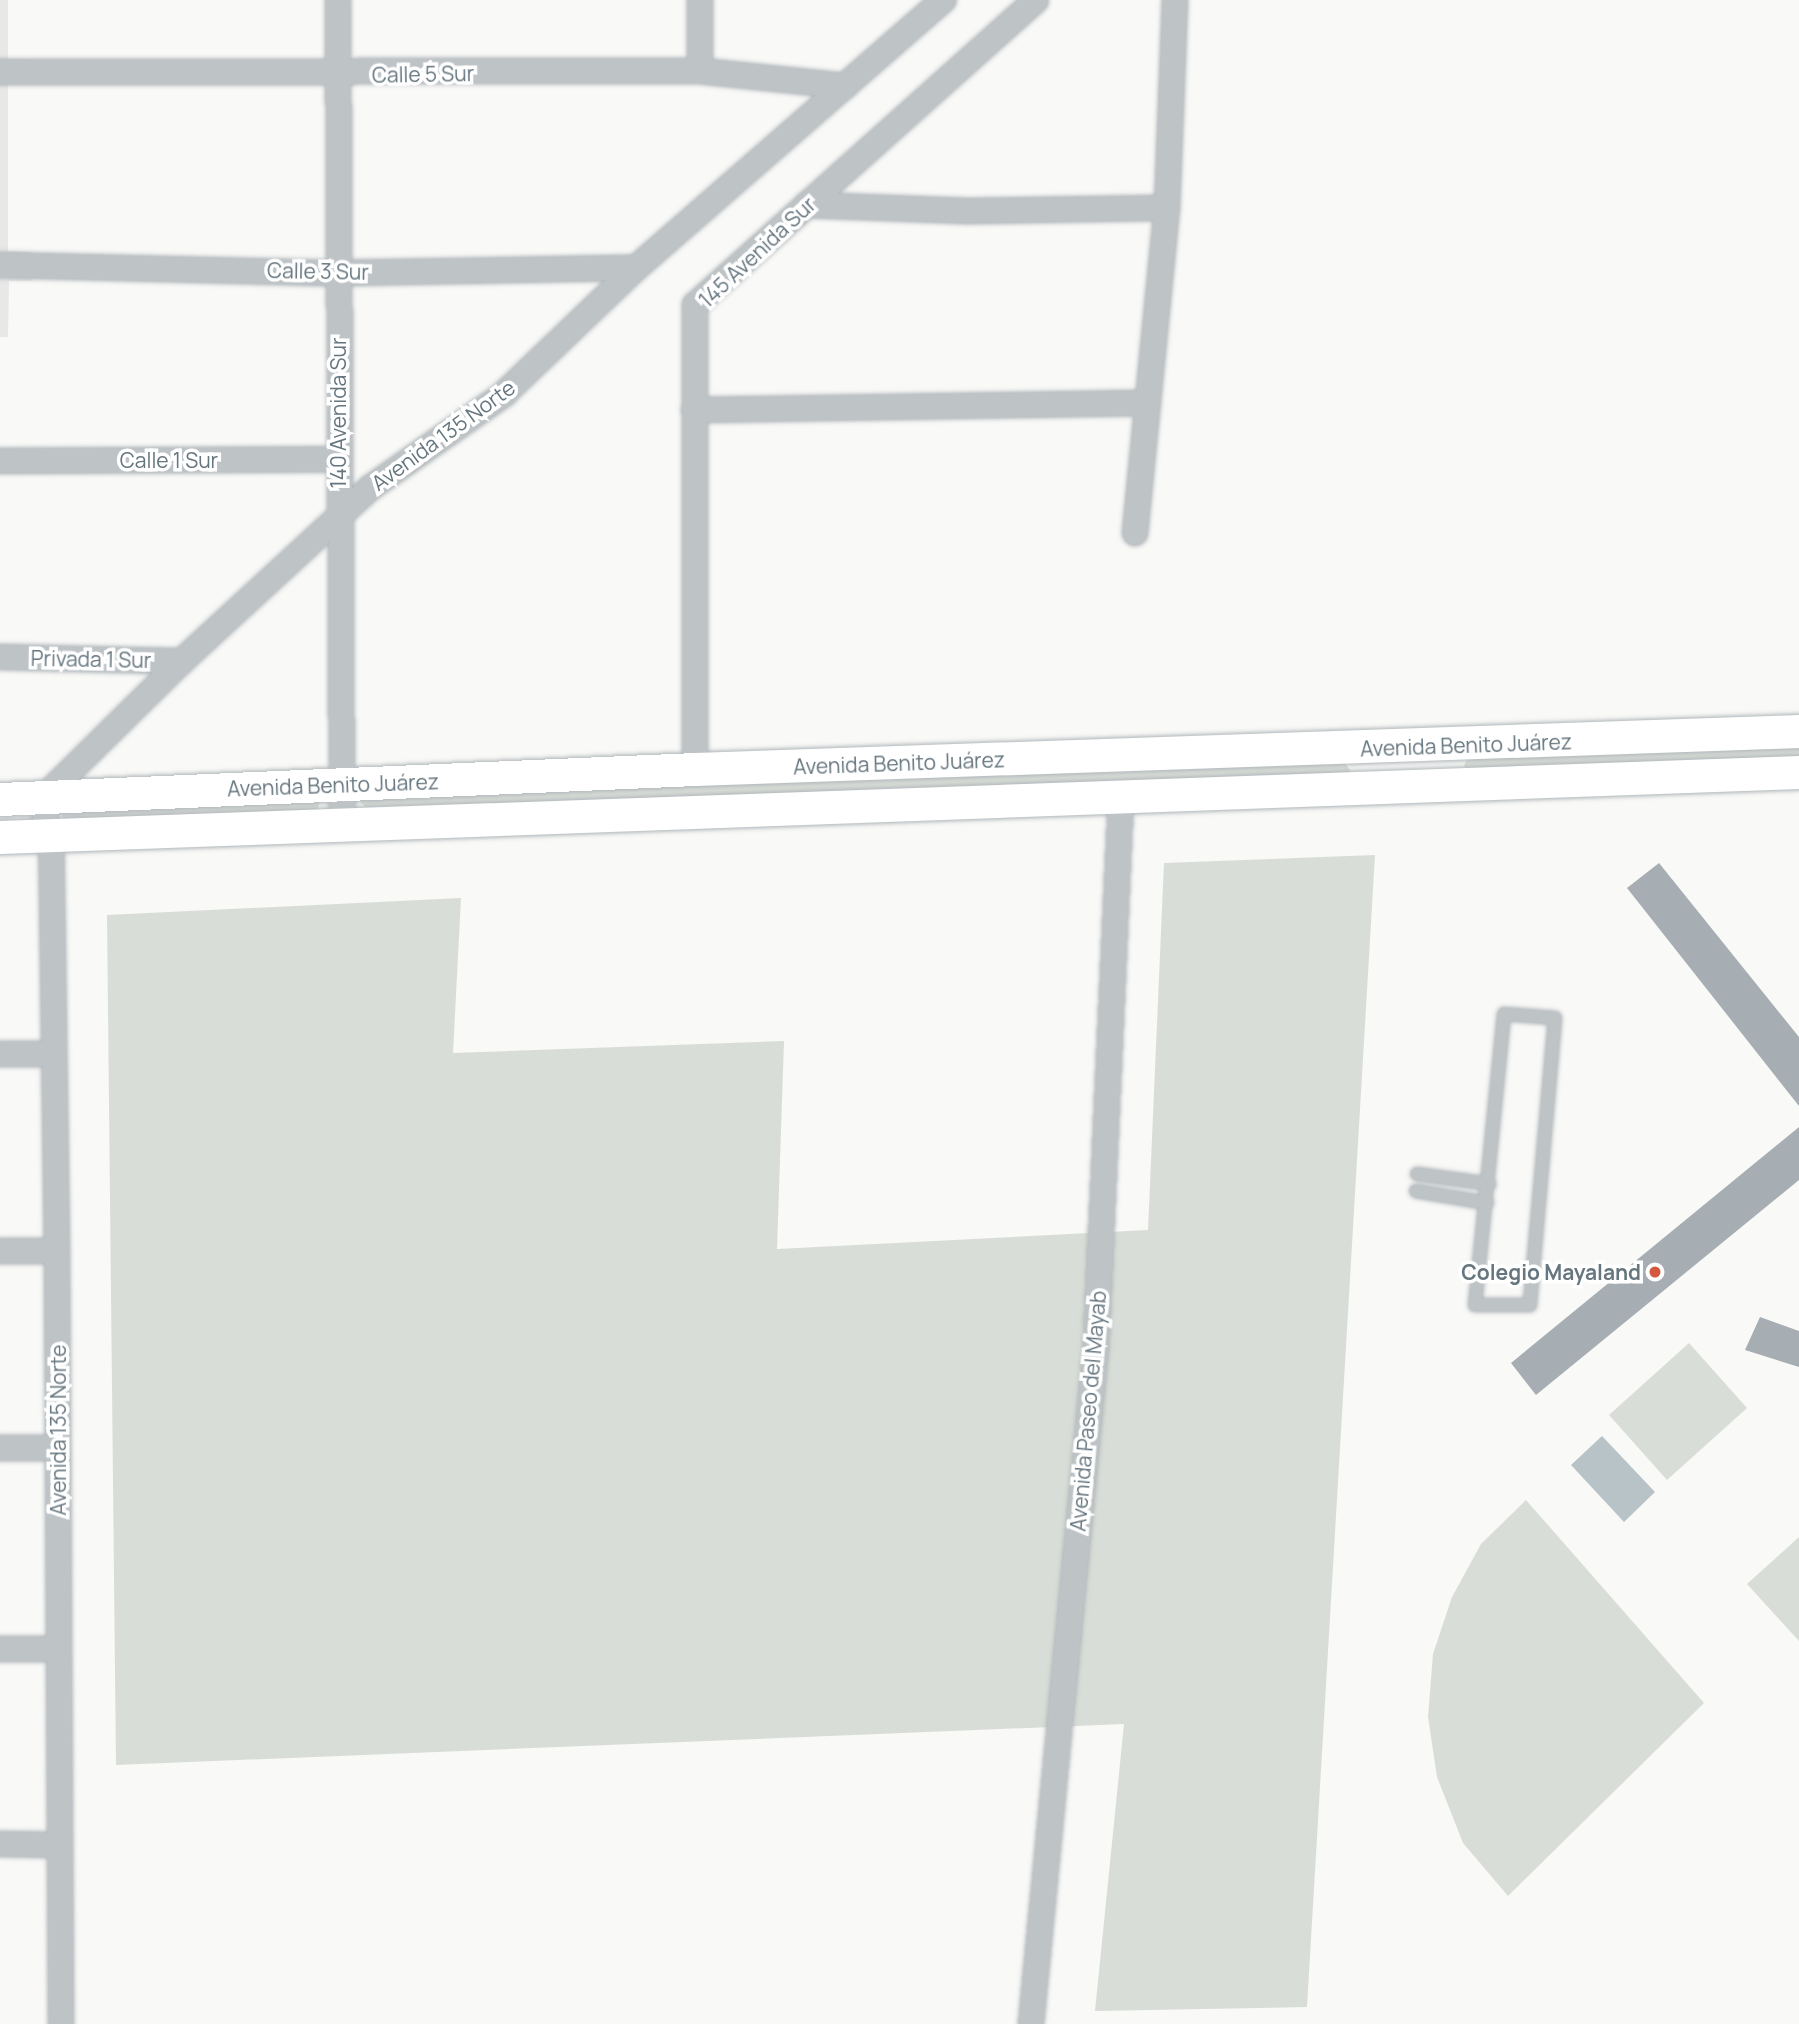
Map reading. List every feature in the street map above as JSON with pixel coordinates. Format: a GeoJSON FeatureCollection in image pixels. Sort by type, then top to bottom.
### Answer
{"type":"FeatureCollection","features":[{"type":"Feature","properties":{"kind":"main road","name":"Avenida Benito Juárez"},"geometry":{"type":"LineString","coordinates":[[0,799],[695,769],[1799,731]]}},
{"type":"Feature","properties":{"kind":"main road","name":"Avenida Benito Juárez"},"geometry":{"type":"LineString","coordinates":[[0,837],[1799,772]]}},
{"type":"Feature","properties":{"kind":"street","name":"140 Avenida Sur"},"geometry":{"type":"LineString","coordinates":[[338,0],[337,516],[341,825]]}},
{"type":"Feature","properties":{"kind":"street"},"geometry":{"type":"LineString","coordinates":[[700,0],[700,71]]}},
{"type":"Feature","properties":{"kind":"street","name":"Avenida 135 Norte"},"geometry":{"type":"LineString","coordinates":[[61,2024],[57,1844],[57,1251],[51,836],[45,821],[45,796],[181,661],[337,516],[370,488],[504,394],[636,268],[943,0]]}},
{"type":"Feature","properties":{"kind":"street","name":"145 Avenida Sur"},"geometry":{"type":"LineString","coordinates":[[695,769],[695,305],[1036,0]]}},
{"type":"Feature","properties":{"kind":"street"},"geometry":{"type":"LineString","coordinates":[[1135,533],[1167,208],[1175,0]]}},
{"type":"Feature","properties":{"kind":"street","name":"Calle 5 Sur"},"geometry":{"type":"LineString","coordinates":[[0,72],[338,75],[700,71],[845,86]]}},
{"type":"Feature","properties":{"kind":"street"},"geometry":{"type":"LineString","coordinates":[[806,205],[968,211],[1167,208]]}},
{"type":"Feature","properties":{"kind":"street","name":"Calle 3 Sur"},"geometry":{"type":"LineString","coordinates":[[0,265],[338,273],[636,268]]}},
{"type":"Feature","properties":{"kind":"street"},"geometry":{"type":"LineString","coordinates":[[694,410],[1148,403]]}},
{"type":"Feature","properties":{"kind":"street","name":"Calle 1 Sur"},"geometry":{"type":"LineString","coordinates":[[0,461],[337,459]]}},
{"type":"Feature","properties":{"kind":"street","name":"Privada 1 Sur"},"geometry":{"type":"LineString","coordinates":[[0,657],[181,661]]}},
{"type":"Feature","properties":{"kind":"street","name":"Avenida Paseo del Mayab"},"geometry":{"type":"LineString","coordinates":[[1031,2024],[1096,1347],[1121,797]]}},
{"type":"Feature","properties":{"kind":"street"},"geometry":{"type":"LineString","coordinates":[[0,1054],[54,1054]]}},
{"type":"Feature","properties":{"kind":"street"},"geometry":{"type":"LineString","coordinates":[[0,1251],[57,1251]]}},
{"type":"Feature","properties":{"kind":"street"},"geometry":{"type":"LineString","coordinates":[[0,1448],[58,1448]]}},
{"type":"Feature","properties":{"kind":"street"},"geometry":{"type":"LineString","coordinates":[[0,1649],[58,1649]]}},
{"type":"Feature","properties":{"kind":"street"},"geometry":{"type":"LineString","coordinates":[[0,1844],[57,1844]]}},
{"type":"Feature","properties":{"kind":"lane"},"geometry":{"type":"LineString","coordinates":[[1504,1014],[1555,1018],[1530,1305],[1475,1305],[1487,1203],[1504,1014]]}},
{"type":"Feature","properties":{"kind":"lane"},"geometry":{"type":"LineString","coordinates":[[1417,1174],[1489,1184]]}},
{"type":"Feature","properties":{"kind":"lane"},"geometry":{"type":"LineString","coordinates":[[1416,1191],[1487,1203]]}},
{"type":"Feature","properties":{"kind":"shaded area"},"geometry":{"type":"Polygon","coordinates":[[[0,0],[8,0],[8,59],[30,59],[30,83],[8,84],[8,251],[32,252],[33,281],[9,281],[8,337],[0,337],[0,0]]]}},
{"type":"Feature","properties":{"kind":"shaded area"},"geometry":{"type":"Polygon","coordinates":[[[1799,746],[1799,759],[1468,770],[1464,766],[1468,757],[1799,746]]]}},
{"type":"Feature","properties":{"kind":"shaded area"},"geometry":{"type":"Polygon","coordinates":[[[1343,761],[1351,771],[1343,776],[366,807],[361,803],[363,797],[1343,761]]]}},
{"type":"Feature","properties":{"kind":"shaded area"},"geometry":{"type":"Polygon","coordinates":[[[320,801],[316,815],[63,820],[61,810],[320,801]]]}},
{"type":"Feature","properties":{"kind":"shaded area"},"geometry":{"type":"Polygon","coordinates":[[[1375,855],[1307,2007],[1095,2011],[1124,1724],[116,1765],[107,915],[461,898],[453,1053],[784,1041],[777,1249],[1148,1230],[1164,863],[1375,855]]]}},
{"type":"Feature","properties":{"kind":"shaded area"},"geometry":{"type":"Polygon","coordinates":[[[1689,1343],[1747,1408],[1667,1480],[1609,1415],[1689,1343]]]}},
{"type":"Feature","properties":{"kind":"shaded area"},"geometry":{"type":"Polygon","coordinates":[[[1602,1436],[1655,1492],[1624,1522],[1571,1465],[1602,1436]]]}},
{"type":"Feature","properties":{"kind":"shaded area"},"geometry":{"type":"Polygon","coordinates":[[[1526,1500],[1704,1703],[1508,1896],[1463,1843],[1437,1777],[1428,1717],[1433,1654],[1452,1597],[1481,1544],[1526,1500]]]}},
{"type":"Feature","properties":{"kind":"shaded area"},"geometry":{"type":"Polygon","coordinates":[[[1799,1537],[1799,1641],[1747,1584],[1799,1537]]]}},
{"type":"Feature","properties":{"kind":"building"},"geometry":{"type":"Polygon","coordinates":[[[1659,863],[1799,1037],[1799,1106],[1627,888],[1659,863]]]}},
{"type":"Feature","properties":{"kind":"building","name":"Colegio Mayaland"},"geometry":{"type":"Polygon","coordinates":[[[1799,1127],[1799,1180],[1536,1395],[1511,1363],[1799,1127]]]}},
{"type":"Feature","properties":{"kind":"building"},"geometry":{"type":"Polygon","coordinates":[[[1760,1317],[1799,1331],[1799,1367],[1745,1350],[1760,1317]]]}},
{"type":"Feature","properties":{"kind":"place","name":"Colegio Mayaland"},"geometry":{"type":"Point","coordinates":[1655,1272]}}]}
